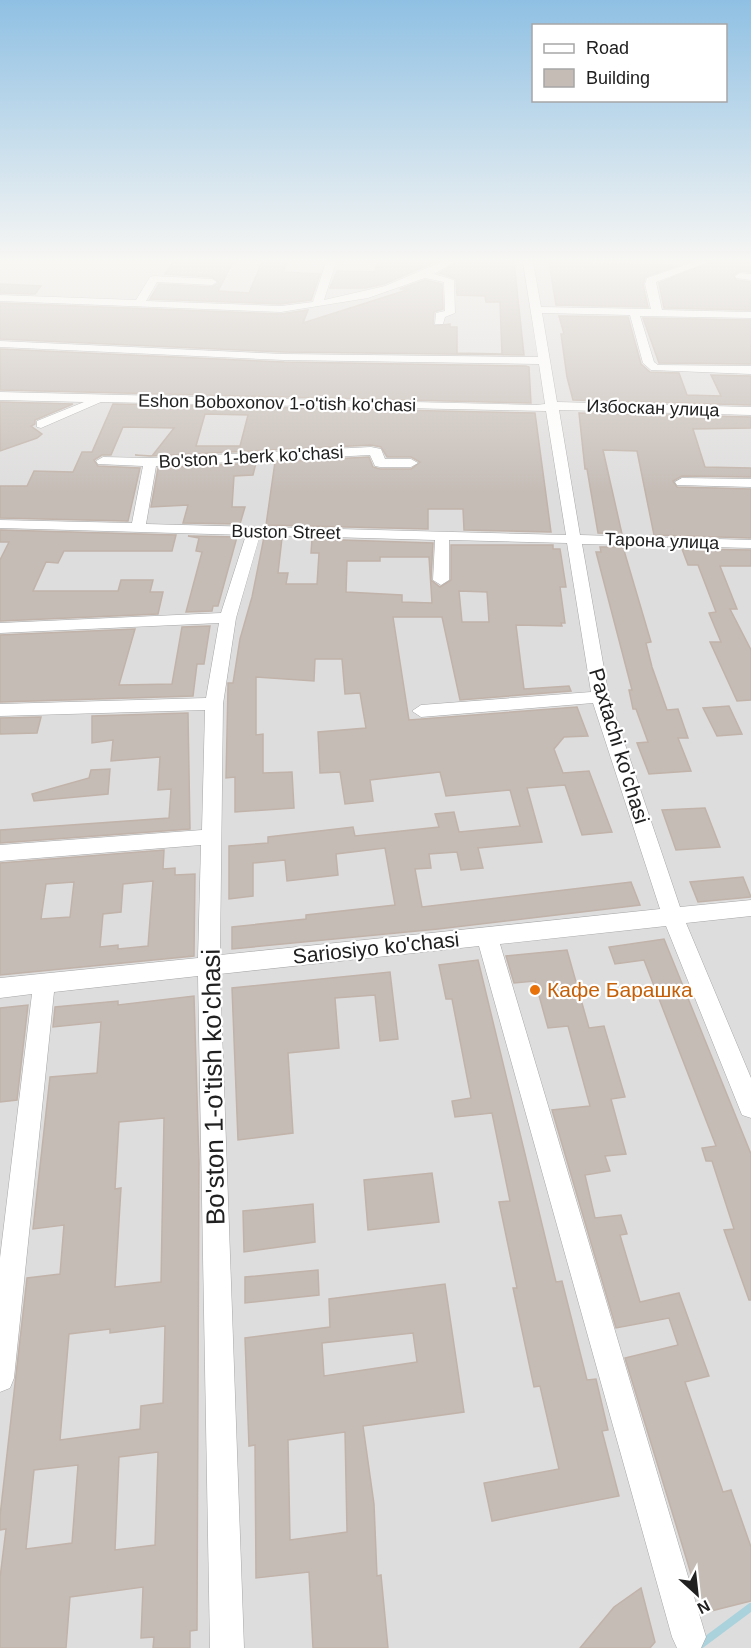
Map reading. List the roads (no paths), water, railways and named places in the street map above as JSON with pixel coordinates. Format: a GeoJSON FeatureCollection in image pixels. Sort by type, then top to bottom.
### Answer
{"type":"FeatureCollection","features":[{"type":"Feature","properties":{"kind":"street","name":"Paxtachi ko'chasi"},"geometry":{"type":"LineString","coordinates":[[541,339],[554,406],[573,538],[600,697],[672,915],[751,1107]]}},
{"type":"Feature","properties":{"kind":"street"},"geometry":{"type":"LineString","coordinates":[[642,339],[649,363],[655,368],[751,370]]}},
{"type":"Feature","properties":{"kind":"street"},"geometry":{"type":"LineString","coordinates":[[0,344],[284,357],[544,361]]}},
{"type":"Feature","properties":{"kind":"street","name":"Eshon Boboxonov 1-o'tish ko'chasi"},"geometry":{"type":"LineString","coordinates":[[0,396],[536,409],[554,406]]}},
{"type":"Feature","properties":{"kind":"street"},"geometry":{"type":"LineString","coordinates":[[41,424],[87,406],[98,399]]}},
{"type":"Feature","properties":{"kind":"street","name":"Избоскан улица"},"geometry":{"type":"LineString","coordinates":[[554,406],[751,411]]}},
{"type":"Feature","properties":{"kind":"street","name":"Bo'ston 1-berk ko'chasi"},"geometry":{"type":"LineString","coordinates":[[138,529],[150,462],[371,451],[376,452],[380,463],[411,463]]}},
{"type":"Feature","properties":{"kind":"street"},"geometry":{"type":"LineString","coordinates":[[103,461],[150,462]]}},
{"type":"Feature","properties":{"kind":"street"},"geometry":{"type":"LineString","coordinates":[[682,482],[751,483]]}},
{"type":"Feature","properties":{"kind":"street","name":"Buston Street"},"geometry":{"type":"LineString","coordinates":[[0,525],[573,538]]}},
{"type":"Feature","properties":{"kind":"street","name":"Bo'ston 1-o'tish ko'chasi"},"geometry":{"type":"LineString","coordinates":[[227,1648],[209,967],[214,704],[228,618],[254,532]]}},
{"type":"Feature","properties":{"kind":"street"},"geometry":{"type":"LineString","coordinates":[[441,579],[442,536]]}},
{"type":"Feature","properties":{"kind":"street","name":"Тарона улица"},"geometry":{"type":"LineString","coordinates":[[573,538],[751,544]]}},
{"type":"Feature","properties":{"kind":"street"},"geometry":{"type":"LineString","coordinates":[[0,628],[228,618]]}},
{"type":"Feature","properties":{"kind":"street"},"geometry":{"type":"LineString","coordinates":[[421,711],[600,697]]}},
{"type":"Feature","properties":{"kind":"street"},"geometry":{"type":"LineString","coordinates":[[0,710],[214,704]]}},
{"type":"Feature","properties":{"kind":"street"},"geometry":{"type":"LineString","coordinates":[[0,853],[212,837]]}},
{"type":"Feature","properties":{"kind":"street","name":"Sariosiyo ko'chasi"},"geometry":{"type":"LineString","coordinates":[[0,988],[751,908]]}},
{"type":"Feature","properties":{"kind":"street"},"geometry":{"type":"LineString","coordinates":[[487,936],[690,1637]]}},
{"type":"Feature","properties":{"kind":"street"},"geometry":{"type":"LineString","coordinates":[[0,1378],[44,984]]}},
{"type":"Feature","properties":{"kind":"waterway"},"geometry":{"type":"LineString","coordinates":[[696,1648],[751,1607]]}},
{"type":"Feature","properties":{"kind":"place","name":"Кафе Барашка"},"geometry":{"type":"Point","coordinates":[535,990]}}]}
